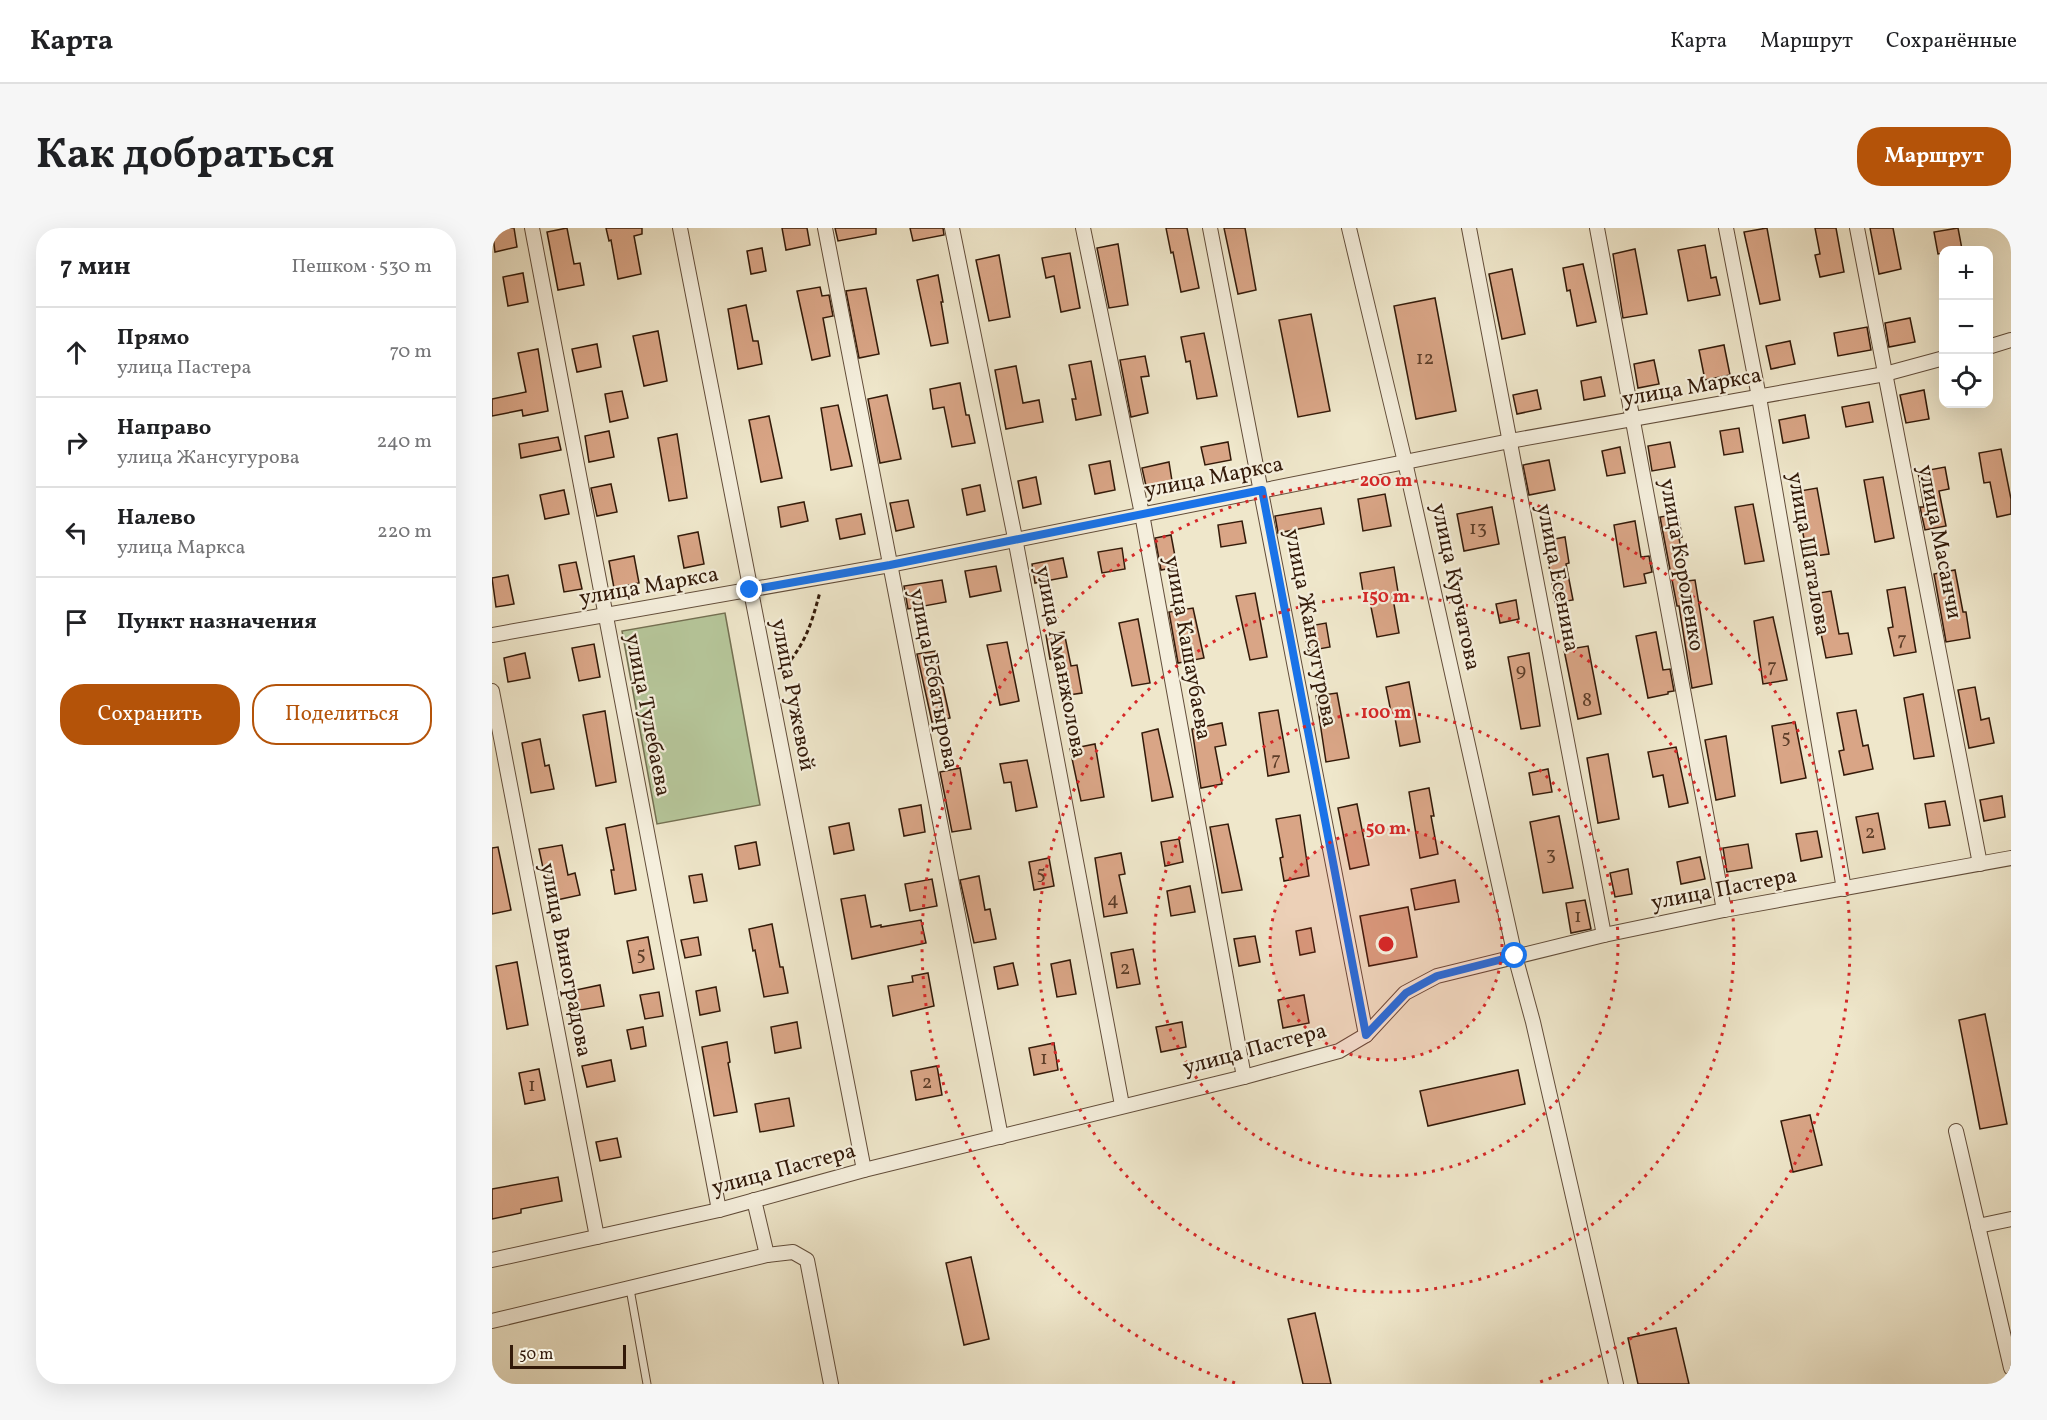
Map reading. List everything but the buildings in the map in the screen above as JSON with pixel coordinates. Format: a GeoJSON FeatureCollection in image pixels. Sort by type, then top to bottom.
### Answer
{"type":"FeatureCollection","features":[{"type":"Feature","properties":{"kind":"street","name":"улица Тулебаева"},"geometry":{"type":"LineString","coordinates":[[532,228],[719,1210]]}},
{"type":"Feature","properties":{"kind":"street","name":"улица Ружевой"},"geometry":{"type":"LineString","coordinates":[[680,228],[864,1170]]}},
{"type":"Feature","properties":{"kind":"street","name":"улица Есбатырова"},"geometry":{"type":"LineString","coordinates":[[825,228],[1001,1137]]}},
{"type":"Feature","properties":{"kind":"street","name":"улица Аманжолова"},"geometry":{"type":"LineString","coordinates":[[952,228],[1015,538],[1122,1105]]}},
{"type":"Feature","properties":{"kind":"street","name":"улица Кашаубаева"},"geometry":{"type":"LineString","coordinates":[[1083,228],[1142,514],[1244,1077]]}},
{"type":"Feature","properties":{"kind":"street","name":"улица Жансугурова"},"geometry":{"type":"LineString","coordinates":[[1210,228],[1366,1035]]}},
{"type":"Feature","properties":{"kind":"street","name":"улица Курчатова"},"geometry":{"type":"LineString","coordinates":[[1349,228],[1406,462],[1515,956],[1533,1022],[1616,1384]]}},
{"type":"Feature","properties":{"kind":"street","name":"улица Есенина"},"geometry":{"type":"LineString","coordinates":[[1469,228],[1604,935]]}},
{"type":"Feature","properties":{"kind":"street","name":"улица Короленко"},"geometry":{"type":"LineString","coordinates":[[1596,228],[1724,910]]}},
{"type":"Feature","properties":{"kind":"street","name":"улица Шаталова"},"geometry":{"type":"LineString","coordinates":[[1725,228],[1759,397],[1844,889]]}},
{"type":"Feature","properties":{"kind":"street","name":"улица Масанчи"},"geometry":{"type":"LineString","coordinates":[[1857,228],[1980,864]]}},
{"type":"Feature","properties":{"kind":"street"},"geometry":{"type":"LineString","coordinates":[[1993,346],[2011,340]]}},
{"type":"Feature","properties":{"kind":"street","name":"улица Маркса"},"geometry":{"type":"LineString","coordinates":[[492,635],[890,565],[1015,538],[1510,441],[1885,374],[1939,359]]}},
{"type":"Feature","properties":{"kind":"street","name":"улица Виноградова"},"geometry":{"type":"LineString","coordinates":[[492,691],[597,1237]]}},
{"type":"Feature","properties":{"kind":"street","name":"улица Пастера"},"geometry":{"type":"LineString","coordinates":[[492,1260],[719,1210],[864,1170],[1122,1105],[1244,1077],[1339,1051],[1366,1035],[1406,993],[1437,976],[1604,935],[1724,910],[2011,858]]}},
{"type":"Feature","properties":{"kind":"street"},"geometry":{"type":"LineString","coordinates":[[1956,1131],[2011,1368]]}},
{"type":"Feature","properties":{"kind":"street"},"geometry":{"type":"LineString","coordinates":[[754,1200],[767,1255]]}},
{"type":"Feature","properties":{"kind":"street"},"geometry":{"type":"LineString","coordinates":[[1978,1226],[2011,1219]]}},
{"type":"Feature","properties":{"kind":"street"},"geometry":{"type":"LineString","coordinates":[[492,1320],[767,1255],[793,1252],[807,1260],[831,1384]]}},
{"type":"Feature","properties":{"kind":"lane"},"geometry":{"type":"LineString","coordinates":[[630,1289],[647,1384]]}},
{"type":"Feature","properties":{"kind":"path"},"geometry":{"type":"LineString","coordinates":[[769,687],[798,651],[806,637],[813,622],[824,576]]}},
{"type":"Feature","properties":{"kind":"green space"},"geometry":{"type":"Polygon","coordinates":[[[725,613],[760,805],[657,824],[622,631],[725,613]]]}},
{"type":"Feature","properties":{"kind":"route"},"geometry":{"type":"LineString","coordinates":[[750,590],[890,565],[1262,490],[1366,1035],[1406,993],[1437,976],[1515,956]]}}]}
